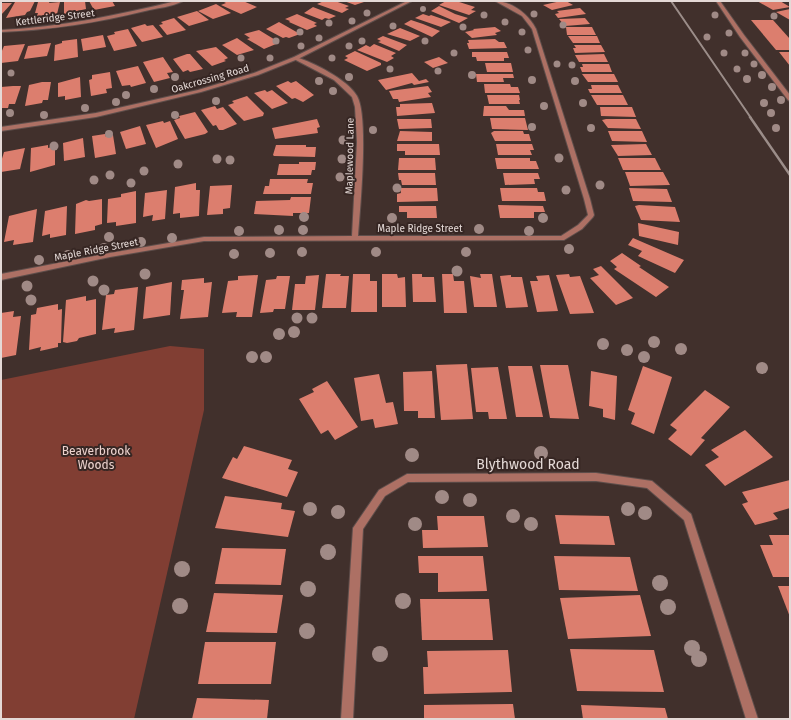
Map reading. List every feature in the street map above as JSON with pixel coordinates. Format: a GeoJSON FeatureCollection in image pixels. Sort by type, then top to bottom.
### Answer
{"type":"FeatureCollection","features":[{"type":"Feature","properties":{"kind":"street","name":"Kettleridge Street"},"geometry":{"type":"LineString","coordinates":[[1,31],[70,25],[123,16],[181,1]]}},
{"type":"Feature","properties":{"kind":"street","name":"Oakcrossing Road"},"geometry":{"type":"LineString","coordinates":[[1,129],[96,115],[199,91],[256,74],[296,58],[410,1]]}},
{"type":"Feature","properties":{"kind":"street","name":"Maple Ridge Street"},"geometry":{"type":"LineString","coordinates":[[1,277],[204,238],[562,238],[580,227],[591,215],[573,152],[534,29],[529,18],[516,9],[497,1]]}},
{"type":"Feature","properties":{"kind":"street"},"geometry":{"type":"LineString","coordinates":[[718,1],[742,36],[790,99]]}},
{"type":"Feature","properties":{"kind":"street","name":"Maplewood Lane"},"geometry":{"type":"LineString","coordinates":[[296,58],[341,82],[355,98],[360,129],[355,238]]}},
{"type":"Feature","properties":{"kind":"street","name":"Blythwood Road"},"geometry":{"type":"LineString","coordinates":[[347,719],[358,528],[382,493],[407,478],[596,477],[649,484],[688,517],[752,719]]}},
{"type":"Feature","properties":{"kind":"green space","name":"Beaverbrook Woods"},"geometry":{"type":"Polygon","coordinates":[[[170,346],[204,349],[204,410],[134,719],[1,719],[1,380],[170,346]]]}},
{"type":"Feature","properties":{"kind":"building"},"geometry":{"type":"Polygon","coordinates":[[[35,1],[30,11],[25,15],[6,18],[15,2],[35,1]]]}},
{"type":"Feature","properties":{"kind":"building"},"geometry":{"type":"Polygon","coordinates":[[[50,1],[49,3],[60,2],[57,14],[37,16],[38,13],[35,13],[38,2],[50,1]]]}},
{"type":"Feature","properties":{"kind":"building"},"geometry":{"type":"Polygon","coordinates":[[[64,1],[85,1],[86,9],[64,14],[64,1]]]}},
{"type":"Feature","properties":{"kind":"building"},"geometry":{"type":"Polygon","coordinates":[[[89,1],[112,1],[115,6],[94,10],[89,1]]]}},
{"type":"Feature","properties":{"kind":"building"},"geometry":{"type":"Polygon","coordinates":[[[222,1],[243,1],[257,7],[241,14],[221,5],[226,3],[222,1]]]}},
{"type":"Feature","properties":{"kind":"building"},"geometry":{"type":"Polygon","coordinates":[[[324,1],[335,1],[349,6],[345,8],[349,9],[342,13],[317,4],[324,1]]]}},
{"type":"Feature","properties":{"kind":"building"},"geometry":{"type":"Polygon","coordinates":[[[344,1],[367,1],[355,5],[344,1]]]}},
{"type":"Feature","properties":{"kind":"building"},"geometry":{"type":"Polygon","coordinates":[[[446,1],[456,1],[475,7],[471,10],[476,11],[469,15],[439,5],[446,1]]]}},
{"type":"Feature","properties":{"kind":"building"},"geometry":{"type":"Polygon","coordinates":[[[566,1],[573,5],[552,10],[543,5],[566,1]]]}},
{"type":"Feature","properties":{"kind":"building"},"geometry":{"type":"Polygon","coordinates":[[[757,1],[780,1],[790,7],[773,10],[757,1]]]}},
{"type":"Feature","properties":{"kind":"building"},"geometry":{"type":"Polygon","coordinates":[[[1,3],[12,3],[1,15],[1,3]]]}},
{"type":"Feature","properties":{"kind":"building"},"geometry":{"type":"Polygon","coordinates":[[[216,4],[231,13],[213,19],[198,11],[216,4]]]}},
{"type":"Feature","properties":{"kind":"building"},"geometry":{"type":"Polygon","coordinates":[[[439,6],[455,14],[468,18],[459,23],[431,11],[439,6]]]}},
{"type":"Feature","properties":{"kind":"building"},"geometry":{"type":"Polygon","coordinates":[[[313,7],[336,16],[322,20],[304,13],[313,7]]]}},
{"type":"Feature","properties":{"kind":"building"},"geometry":{"type":"Polygon","coordinates":[[[580,8],[586,14],[558,18],[555,14],[559,13],[557,11],[580,8]]]}},
{"type":"Feature","properties":{"kind":"building"},"geometry":{"type":"Polygon","coordinates":[[[790,9],[790,20],[776,12],[790,9]]]}},
{"type":"Feature","properties":{"kind":"building"},"geometry":{"type":"Polygon","coordinates":[[[197,11],[209,20],[189,26],[177,17],[197,11]]]}},
{"type":"Feature","properties":{"kind":"building"},"geometry":{"type":"Polygon","coordinates":[[[297,14],[317,23],[314,24],[317,26],[307,30],[285,19],[297,14]]]}},
{"type":"Feature","properties":{"kind":"building"},"geometry":{"type":"Polygon","coordinates":[[[423,14],[429,16],[431,15],[451,22],[441,27],[415,18],[423,14]]]}},
{"type":"Feature","properties":{"kind":"building"},"geometry":{"type":"Polygon","coordinates":[[[174,18],[186,30],[167,35],[159,25],[163,24],[161,22],[174,18]]]}},
{"type":"Feature","properties":{"kind":"building"},"geometry":{"type":"Polygon","coordinates":[[[585,18],[590,24],[565,26],[559,19],[585,18]]]}},
{"type":"Feature","properties":{"kind":"building"},"geometry":{"type":"Polygon","coordinates":[[[411,20],[440,31],[432,37],[404,24],[411,20]]]}},
{"type":"Feature","properties":{"kind":"building"},"geometry":{"type":"Polygon","coordinates":[[[751,20],[773,20],[790,39],[790,50],[776,50],[751,20]]]}},
{"type":"Feature","properties":{"kind":"building"},"geometry":{"type":"Polygon","coordinates":[[[279,22],[300,34],[289,38],[283,38],[266,29],[279,22]]]}},
{"type":"Feature","properties":{"kind":"building"},"geometry":{"type":"Polygon","coordinates":[[[145,24],[147,26],[153,25],[163,37],[142,42],[131,28],[145,24]]]}},
{"type":"Feature","properties":{"kind":"building"},"geometry":{"type":"Polygon","coordinates":[[[495,27],[501,31],[495,33],[497,35],[472,38],[465,32],[474,30],[473,29],[495,27]]]}},
{"type":"Feature","properties":{"kind":"building"},"geometry":{"type":"Polygon","coordinates":[[[566,27],[592,27],[596,35],[567,35],[566,27]]]}},
{"type":"Feature","properties":{"kind":"building"},"geometry":{"type":"Polygon","coordinates":[[[400,28],[420,36],[410,41],[387,34],[400,28]]]}},
{"type":"Feature","properties":{"kind":"building"},"geometry":{"type":"Polygon","coordinates":[[[128,29],[137,46],[114,51],[107,36],[115,34],[114,32],[128,29]]]}},
{"type":"Feature","properties":{"kind":"building"},"geometry":{"type":"Polygon","coordinates":[[[259,30],[277,41],[273,42],[276,44],[264,49],[247,39],[250,38],[244,34],[259,30]]]}},
{"type":"Feature","properties":{"kind":"building"},"geometry":{"type":"Polygon","coordinates":[[[103,35],[106,47],[83,51],[81,39],[103,35]]]}},
{"type":"Feature","properties":{"kind":"building"},"geometry":{"type":"Polygon","coordinates":[[[383,36],[407,45],[399,51],[378,42],[381,41],[377,39],[383,36]]]}},
{"type":"Feature","properties":{"kind":"building"},"geometry":{"type":"Polygon","coordinates":[[[568,36],[597,36],[600,43],[573,43],[568,36]]]}},
{"type":"Feature","properties":{"kind":"building"},"geometry":{"type":"Polygon","coordinates":[[[237,38],[254,50],[237,55],[222,45],[237,38]]]}},
{"type":"Feature","properties":{"kind":"building"},"geometry":{"type":"Polygon","coordinates":[[[77,39],[78,57],[54,61],[55,45],[62,43],[62,41],[77,39]]]}},
{"type":"Feature","properties":{"kind":"building"},"geometry":{"type":"Polygon","coordinates":[[[495,39],[499,42],[504,42],[507,48],[469,49],[467,43],[469,43],[468,40],[495,39]]]}},
{"type":"Feature","properties":{"kind":"building"},"geometry":{"type":"Polygon","coordinates":[[[51,43],[47,56],[24,59],[28,46],[51,43]]]}},
{"type":"Feature","properties":{"kind":"building"},"geometry":{"type":"Polygon","coordinates":[[[25,44],[18,61],[1,63],[1,53],[4,46],[25,44]]]}},
{"type":"Feature","properties":{"kind":"building"},"geometry":{"type":"Polygon","coordinates":[[[374,44],[396,53],[391,56],[394,58],[387,62],[357,50],[366,45],[370,47],[374,44]]]}},
{"type":"Feature","properties":{"kind":"building"},"geometry":{"type":"Polygon","coordinates":[[[574,45],[601,45],[605,52],[575,53],[573,48],[576,48],[574,45]]]}},
{"type":"Feature","properties":{"kind":"building"},"geometry":{"type":"Polygon","coordinates":[[[216,47],[228,58],[224,60],[226,61],[212,66],[196,51],[216,47]]]}},
{"type":"Feature","properties":{"kind":"building"},"geometry":{"type":"Polygon","coordinates":[[[355,51],[381,63],[381,65],[367,71],[344,60],[348,58],[345,56],[355,51]]]}},
{"type":"Feature","properties":{"kind":"building"},"geometry":{"type":"Polygon","coordinates":[[[472,52],[507,52],[509,58],[504,58],[504,61],[477,61],[476,57],[472,57],[472,52]]]}},
{"type":"Feature","properties":{"kind":"building"},"geometry":{"type":"Polygon","coordinates":[[[779,52],[790,52],[790,66],[779,52]]]}},
{"type":"Feature","properties":{"kind":"building"},"geometry":{"type":"Polygon","coordinates":[[[190,54],[203,69],[190,72],[188,70],[183,72],[173,59],[190,54]]]}},
{"type":"Feature","properties":{"kind":"building"},"geometry":{"type":"Polygon","coordinates":[[[604,54],[608,62],[579,62],[575,55],[604,54]]]}},
{"type":"Feature","properties":{"kind":"building"},"geometry":{"type":"Polygon","coordinates":[[[163,57],[173,72],[167,73],[170,78],[154,82],[143,62],[163,57]]]}},
{"type":"Feature","properties":{"kind":"building"},"geometry":{"type":"Polygon","coordinates":[[[439,57],[448,63],[433,68],[424,62],[439,57]]]}},
{"type":"Feature","properties":{"kind":"building"},"geometry":{"type":"Polygon","coordinates":[[[485,63],[511,63],[513,72],[487,72],[485,63]]]}},
{"type":"Feature","properties":{"kind":"building"},"geometry":{"type":"Polygon","coordinates":[[[582,64],[609,64],[612,72],[582,72],[580,67],[583,67],[582,64]]]}},
{"type":"Feature","properties":{"kind":"building"},"geometry":{"type":"Polygon","coordinates":[[[138,66],[146,83],[131,87],[130,85],[122,86],[116,71],[138,66]]]}},
{"type":"Feature","properties":{"kind":"building"},"geometry":{"type":"Polygon","coordinates":[[[110,72],[112,88],[106,89],[107,93],[91,96],[89,80],[92,79],[92,75],[110,72]]]}},
{"type":"Feature","properties":{"kind":"building"},"geometry":{"type":"Polygon","coordinates":[[[412,73],[419,81],[426,79],[429,82],[414,85],[412,83],[386,90],[378,80],[412,73]]]}},
{"type":"Feature","properties":{"kind":"building"},"geometry":{"type":"Polygon","coordinates":[[[476,74],[513,74],[514,78],[503,78],[504,82],[477,82],[476,74]]]}},
{"type":"Feature","properties":{"kind":"building"},"geometry":{"type":"Polygon","coordinates":[[[582,74],[614,74],[618,82],[588,82],[582,74]]]}},
{"type":"Feature","properties":{"kind":"building"},"geometry":{"type":"Polygon","coordinates":[[[80,77],[81,97],[65,100],[65,96],[58,97],[58,83],[80,77]]]}},
{"type":"Feature","properties":{"kind":"building"},"geometry":{"type":"Polygon","coordinates":[[[288,81],[291,83],[296,81],[314,95],[303,102],[295,98],[292,99],[276,86],[288,81]]]}},
{"type":"Feature","properties":{"kind":"building"},"geometry":{"type":"Polygon","coordinates":[[[42,82],[51,82],[48,100],[43,100],[42,103],[25,106],[29,85],[42,82]]]}},
{"type":"Feature","properties":{"kind":"building"},"geometry":{"type":"Polygon","coordinates":[[[484,84],[510,84],[511,87],[518,87],[520,93],[485,93],[484,84]]]}},
{"type":"Feature","properties":{"kind":"building"},"geometry":{"type":"Polygon","coordinates":[[[591,85],[618,85],[622,93],[590,93],[588,89],[592,89],[591,85]]]}},
{"type":"Feature","properties":{"kind":"building"},"geometry":{"type":"Polygon","coordinates":[[[21,86],[15,104],[9,104],[8,108],[1,108],[1,87],[21,86]]]}},
{"type":"Feature","properties":{"kind":"building"},"geometry":{"type":"Polygon","coordinates":[[[428,86],[432,92],[428,93],[431,97],[399,102],[398,99],[393,99],[389,91],[428,86]]]}},
{"type":"Feature","properties":{"kind":"building"},"geometry":{"type":"Polygon","coordinates":[[[265,90],[267,92],[272,90],[288,103],[272,109],[254,93],[265,90]]]}},
{"type":"Feature","properties":{"kind":"building"},"geometry":{"type":"Polygon","coordinates":[[[487,95],[519,95],[520,104],[489,104],[487,95]]]}},
{"type":"Feature","properties":{"kind":"building"},"geometry":{"type":"Polygon","coordinates":[[[591,95],[623,95],[628,105],[597,105],[591,95]]]}},
{"type":"Feature","properties":{"kind":"building"},"geometry":{"type":"Polygon","coordinates":[[[247,96],[264,113],[263,116],[244,121],[228,105],[234,103],[232,101],[247,96]]]}},
{"type":"Feature","properties":{"kind":"building"},"geometry":{"type":"Polygon","coordinates":[[[432,103],[435,113],[397,116],[396,107],[400,107],[400,104],[432,103]]]}},
{"type":"Feature","properties":{"kind":"building"},"geometry":{"type":"Polygon","coordinates":[[[215,106],[217,109],[223,107],[237,124],[223,130],[219,130],[216,125],[213,126],[201,110],[215,106]]]}},
{"type":"Feature","properties":{"kind":"building"},"geometry":{"type":"Polygon","coordinates":[[[484,106],[506,106],[509,110],[524,110],[525,116],[483,116],[484,106]]]}},
{"type":"Feature","properties":{"kind":"building"},"geometry":{"type":"Polygon","coordinates":[[[600,107],[632,107],[636,117],[601,116],[600,107]]]}},
{"type":"Feature","properties":{"kind":"building"},"geometry":{"type":"Polygon","coordinates":[[[195,112],[208,132],[185,139],[174,120],[180,118],[179,116],[195,112]]]}},
{"type":"Feature","properties":{"kind":"building"},"geometry":{"type":"Polygon","coordinates":[[[490,118],[525,118],[528,130],[492,129],[490,118]]]}},
{"type":"Feature","properties":{"kind":"building"},"geometry":{"type":"Polygon","coordinates":[[[317,119],[320,127],[317,128],[318,133],[275,139],[272,128],[317,119]]]}},
{"type":"Feature","properties":{"kind":"building"},"geometry":{"type":"Polygon","coordinates":[[[397,119],[431,119],[432,128],[399,129],[397,119]]]}},
{"type":"Feature","properties":{"kind":"building"},"geometry":{"type":"Polygon","coordinates":[[[636,119],[641,129],[608,128],[602,120],[636,119]]]}},
{"type":"Feature","properties":{"kind":"building"},"geometry":{"type":"Polygon","coordinates":[[[163,121],[164,123],[170,121],[178,139],[156,148],[146,125],[163,121]]]}},
{"type":"Feature","properties":{"kind":"building"},"geometry":{"type":"Polygon","coordinates":[[[140,126],[146,144],[126,149],[120,132],[140,126]]]}},
{"type":"Feature","properties":{"kind":"building"},"geometry":{"type":"Polygon","coordinates":[[[400,131],[432,132],[432,141],[397,141],[400,131]]]}},
{"type":"Feature","properties":{"kind":"building"},"geometry":{"type":"Polygon","coordinates":[[[494,131],[523,131],[524,134],[529,134],[531,141],[495,141],[491,133],[494,131]]]}},
{"type":"Feature","properties":{"kind":"building"},"geometry":{"type":"Polygon","coordinates":[[[608,131],[642,131],[647,142],[612,141],[608,131]]]}},
{"type":"Feature","properties":{"kind":"building"},"geometry":{"type":"Polygon","coordinates":[[[105,134],[106,137],[113,135],[116,154],[95,158],[92,136],[105,134]]]}},
{"type":"Feature","properties":{"kind":"building"},"geometry":{"type":"Polygon","coordinates":[[[83,138],[85,157],[64,161],[63,143],[83,138]]]}},
{"type":"Feature","properties":{"kind":"building"},"geometry":{"type":"Polygon","coordinates":[[[397,144],[439,144],[440,155],[405,155],[405,151],[397,151],[397,144]]]}},
{"type":"Feature","properties":{"kind":"building"},"geometry":{"type":"Polygon","coordinates":[[[496,144],[532,144],[534,150],[530,150],[532,155],[498,155],[496,144]]]}},
{"type":"Feature","properties":{"kind":"building"},"geometry":{"type":"Polygon","coordinates":[[[646,144],[652,155],[618,156],[611,145],[646,144]]]}},
{"type":"Feature","properties":{"kind":"building"},"geometry":{"type":"Polygon","coordinates":[[[48,145],[48,148],[55,146],[55,165],[30,172],[31,148],[48,145]]]}},
{"type":"Feature","properties":{"kind":"building"},"geometry":{"type":"Polygon","coordinates":[[[276,145],[306,145],[306,147],[316,147],[315,157],[274,156],[276,145]]]}},
{"type":"Feature","properties":{"kind":"building"},"geometry":{"type":"Polygon","coordinates":[[[25,148],[20,169],[1,172],[1,162],[4,152],[25,148]]]}},
{"type":"Feature","properties":{"kind":"building"},"geometry":{"type":"Polygon","coordinates":[[[399,158],[435,158],[436,170],[398,170],[399,158]]]}},
{"type":"Feature","properties":{"kind":"building"},"geometry":{"type":"Polygon","coordinates":[[[495,158],[530,158],[530,161],[536,161],[539,169],[497,169],[495,158]]]}},
{"type":"Feature","properties":{"kind":"building"},"geometry":{"type":"Polygon","coordinates":[[[618,158],[655,158],[661,170],[623,170],[618,158]]]}},
{"type":"Feature","properties":{"kind":"building"},"geometry":{"type":"Polygon","coordinates":[[[299,162],[316,162],[315,170],[312,170],[311,175],[277,175],[279,164],[299,164],[299,162]]]}},
{"type":"Feature","properties":{"kind":"building"},"geometry":{"type":"Polygon","coordinates":[[[625,172],[663,172],[670,185],[630,186],[625,172]]]}},
{"type":"Feature","properties":{"kind":"building"},"geometry":{"type":"Polygon","coordinates":[[[398,173],[435,173],[436,185],[402,185],[401,180],[399,180],[398,173]]]}},
{"type":"Feature","properties":{"kind":"building"},"geometry":{"type":"Polygon","coordinates":[[[503,173],[538,173],[540,179],[534,179],[535,184],[505,185],[503,173]]]}},
{"type":"Feature","properties":{"kind":"building"},"geometry":{"type":"Polygon","coordinates":[[[270,179],[308,179],[307,183],[313,183],[311,194],[263,194],[265,186],[269,186],[270,179]]]}},
{"type":"Feature","properties":{"kind":"building"},"geometry":{"type":"Polygon","coordinates":[[[196,183],[196,190],[200,190],[199,216],[180,218],[180,213],[173,214],[175,187],[196,183]]]}},
{"type":"Feature","properties":{"kind":"building"},"geometry":{"type":"Polygon","coordinates":[[[232,185],[230,208],[223,209],[223,214],[207,215],[210,186],[232,185]]]}},
{"type":"Feature","properties":{"kind":"building"},"geometry":{"type":"Polygon","coordinates":[[[400,188],[437,188],[438,201],[397,202],[397,194],[401,193],[400,188]]]}},
{"type":"Feature","properties":{"kind":"building"},"geometry":{"type":"Polygon","coordinates":[[[500,188],[537,188],[538,192],[544,192],[546,201],[502,201],[500,188]]]}},
{"type":"Feature","properties":{"kind":"building"},"geometry":{"type":"Polygon","coordinates":[[[629,188],[667,189],[672,202],[633,201],[629,188]]]}},
{"type":"Feature","properties":{"kind":"building"},"geometry":{"type":"Polygon","coordinates":[[[167,190],[165,219],[152,221],[153,215],[143,217],[145,193],[167,190]]]}},
{"type":"Feature","properties":{"kind":"building"},"geometry":{"type":"Polygon","coordinates":[[[136,191],[136,223],[116,226],[116,222],[107,223],[108,199],[121,197],[121,194],[136,191]]]}},
{"type":"Feature","properties":{"kind":"building"},"geometry":{"type":"Polygon","coordinates":[[[291,197],[311,197],[309,213],[293,213],[293,216],[254,214],[256,201],[290,200],[291,197]]]}},
{"type":"Feature","properties":{"kind":"building"},"geometry":{"type":"Polygon","coordinates":[[[102,199],[102,224],[95,226],[95,230],[75,234],[76,204],[86,200],[102,199]]]}},
{"type":"Feature","properties":{"kind":"building"},"geometry":{"type":"Polygon","coordinates":[[[498,205],[543,206],[545,212],[534,212],[534,218],[500,218],[498,205]]]}},
{"type":"Feature","properties":{"kind":"building"},"geometry":{"type":"Polygon","coordinates":[[[67,206],[66,235],[50,238],[50,234],[42,236],[45,211],[67,206]]]}},
{"type":"Feature","properties":{"kind":"building"},"geometry":{"type":"Polygon","coordinates":[[[399,206],[436,206],[437,218],[407,218],[407,212],[399,212],[399,206]]]}},
{"type":"Feature","properties":{"kind":"building"},"geometry":{"type":"Polygon","coordinates":[[[635,206],[675,207],[680,222],[641,220],[635,206]]]}},
{"type":"Feature","properties":{"kind":"building"},"geometry":{"type":"Polygon","coordinates":[[[37,209],[33,242],[13,245],[14,240],[4,242],[9,216],[37,209]]]}},
{"type":"Feature","properties":{"kind":"building"},"geometry":{"type":"Polygon","coordinates":[[[638,223],[679,232],[678,245],[639,236],[638,223]]]}},
{"type":"Feature","properties":{"kind":"building"},"geometry":{"type":"Polygon","coordinates":[[[633,238],[684,260],[675,273],[638,256],[642,251],[628,245],[633,238]]]}},
{"type":"Feature","properties":{"kind":"building"},"geometry":{"type":"Polygon","coordinates":[[[622,253],[641,266],[639,267],[669,287],[656,297],[614,269],[617,267],[610,261],[622,253]]]}},
{"type":"Feature","properties":{"kind":"building"},"geometry":{"type":"Polygon","coordinates":[[[601,266],[633,298],[616,305],[590,278],[599,275],[593,269],[601,266]]]}},
{"type":"Feature","properties":{"kind":"building"},"geometry":{"type":"Polygon","coordinates":[[[326,274],[341,274],[340,276],[349,276],[346,308],[322,308],[326,274]]]}},
{"type":"Feature","properties":{"kind":"building"},"geometry":{"type":"Polygon","coordinates":[[[353,274],[370,274],[370,281],[377,281],[377,312],[351,312],[353,274]]]}},
{"type":"Feature","properties":{"kind":"building"},"geometry":{"type":"Polygon","coordinates":[[[382,274],[397,274],[398,278],[405,277],[406,307],[382,307],[382,274]]]}},
{"type":"Feature","properties":{"kind":"building"},"geometry":{"type":"Polygon","coordinates":[[[412,274],[422,274],[422,277],[434,277],[436,302],[413,302],[412,274]]]}},
{"type":"Feature","properties":{"kind":"building"},"geometry":{"type":"Polygon","coordinates":[[[442,274],[453,274],[454,281],[464,281],[467,313],[444,313],[442,274]]]}},
{"type":"Feature","properties":{"kind":"building"},"geometry":{"type":"Polygon","coordinates":[[[480,274],[492,274],[497,307],[474,307],[470,276],[481,278],[480,274]]]}},
{"type":"Feature","properties":{"kind":"building"},"geometry":{"type":"Polygon","coordinates":[[[569,274],[570,277],[580,276],[594,313],[570,314],[556,275],[569,274]]]}},
{"type":"Feature","properties":{"kind":"building"},"geometry":{"type":"Polygon","coordinates":[[[258,275],[252,317],[236,317],[237,312],[222,313],[228,281],[238,280],[238,276],[258,275]]]}},
{"type":"Feature","properties":{"kind":"building"},"geometry":{"type":"Polygon","coordinates":[[[319,275],[315,310],[292,310],[295,284],[305,284],[306,276],[319,275]]]}},
{"type":"Feature","properties":{"kind":"building"},"geometry":{"type":"Polygon","coordinates":[[[511,275],[511,277],[522,277],[528,307],[506,308],[500,276],[511,275]]]}},
{"type":"Feature","properties":{"kind":"building"},"geometry":{"type":"Polygon","coordinates":[[[549,275],[558,311],[537,312],[530,281],[538,281],[536,276],[549,275]]]}},
{"type":"Feature","properties":{"kind":"building"},"geometry":{"type":"Polygon","coordinates":[[[277,276],[290,276],[285,309],[274,309],[273,312],[260,313],[266,280],[276,279],[277,276]]]}},
{"type":"Feature","properties":{"kind":"building"},"geometry":{"type":"Polygon","coordinates":[[[204,278],[204,283],[212,282],[208,317],[180,319],[184,290],[181,290],[182,280],[204,278]]]}},
{"type":"Feature","properties":{"kind":"building"},"geometry":{"type":"Polygon","coordinates":[[[172,282],[170,315],[143,319],[146,287],[172,282]]]}},
{"type":"Feature","properties":{"kind":"building"},"geometry":{"type":"Polygon","coordinates":[[[138,287],[134,330],[114,333],[115,328],[102,330],[106,295],[114,294],[115,290],[138,287]]]}},
{"type":"Feature","properties":{"kind":"building"},"geometry":{"type":"Polygon","coordinates":[[[86,296],[86,301],[96,299],[96,334],[79,338],[77,341],[67,343],[63,342],[66,300],[86,296]]]}},
{"type":"Feature","properties":{"kind":"building"},"geometry":{"type":"Polygon","coordinates":[[[58,304],[58,310],[62,309],[61,343],[58,343],[58,347],[40,351],[41,347],[29,350],[31,315],[36,314],[37,308],[58,304]]]}},
{"type":"Feature","properties":{"kind":"building"},"geometry":{"type":"Polygon","coordinates":[[[14,311],[13,317],[21,316],[16,355],[1,358],[1,313],[14,311]]]}},
{"type":"Feature","properties":{"kind":"building"},"geometry":{"type":"Polygon","coordinates":[[[467,364],[473,419],[441,420],[436,365],[467,364]]]}},
{"type":"Feature","properties":{"kind":"building"},"geometry":{"type":"Polygon","coordinates":[[[540,365],[568,365],[579,419],[550,418],[540,365]]]}},
{"type":"Feature","properties":{"kind":"building"},"geometry":{"type":"Polygon","coordinates":[[[508,366],[532,366],[543,417],[516,417],[508,366]]]}},
{"type":"Feature","properties":{"kind":"building"},"geometry":{"type":"Polygon","coordinates":[[[643,366],[672,377],[654,434],[631,424],[635,413],[628,410],[643,366]]]}},
{"type":"Feature","properties":{"kind":"building"},"geometry":{"type":"Polygon","coordinates":[[[498,367],[507,419],[489,419],[488,412],[476,412],[471,368],[498,367]]]}},
{"type":"Feature","properties":{"kind":"building"},"geometry":{"type":"Polygon","coordinates":[[[432,371],[435,418],[418,418],[418,411],[404,411],[403,372],[432,371]]]}},
{"type":"Feature","properties":{"kind":"building"},"geometry":{"type":"Polygon","coordinates":[[[591,371],[617,376],[615,420],[603,417],[603,409],[589,406],[591,371]]]}},
{"type":"Feature","properties":{"kind":"building"},"geometry":{"type":"Polygon","coordinates":[[[379,374],[386,403],[393,402],[398,424],[375,428],[373,419],[361,421],[354,378],[379,374]]]}},
{"type":"Feature","properties":{"kind":"building"},"geometry":{"type":"Polygon","coordinates":[[[327,381],[358,427],[335,440],[328,430],[321,434],[299,399],[314,392],[312,389],[327,381]]]}},
{"type":"Feature","properties":{"kind":"building"},"geometry":{"type":"Polygon","coordinates":[[[705,390],[730,407],[701,438],[705,440],[691,456],[668,439],[677,430],[670,425],[705,390]]]}},
{"type":"Feature","properties":{"kind":"building"},"geometry":{"type":"Polygon","coordinates":[[[745,430],[773,457],[725,486],[705,465],[719,457],[711,450],[745,430]]]}},
{"type":"Feature","properties":{"kind":"building"},"geometry":{"type":"Polygon","coordinates":[[[244,446],[292,460],[288,469],[298,472],[287,497],[222,478],[233,457],[237,459],[244,446]]]}},
{"type":"Feature","properties":{"kind":"building"},"geometry":{"type":"Polygon","coordinates":[[[790,480],[790,508],[773,513],[778,519],[755,525],[742,504],[748,502],[742,492],[790,480]]]}},
{"type":"Feature","properties":{"kind":"building"},"geometry":{"type":"Polygon","coordinates":[[[225,496],[282,503],[281,509],[295,511],[288,537],[215,528],[225,496]]]}},
{"type":"Feature","properties":{"kind":"building"},"geometry":{"type":"Polygon","coordinates":[[[555,515],[609,516],[615,545],[560,544],[555,515]]]}},
{"type":"Feature","properties":{"kind":"building"},"geometry":{"type":"Polygon","coordinates":[[[437,516],[484,516],[488,547],[423,548],[422,530],[438,530],[437,516]]]}},
{"type":"Feature","properties":{"kind":"building"},"geometry":{"type":"Polygon","coordinates":[[[769,535],[790,535],[790,577],[773,577],[760,545],[773,545],[769,535]]]}},
{"type":"Feature","properties":{"kind":"building"},"geometry":{"type":"Polygon","coordinates":[[[222,548],[286,549],[281,585],[215,584],[222,548]]]}},
{"type":"Feature","properties":{"kind":"building"},"geometry":{"type":"Polygon","coordinates":[[[418,556],[483,556],[487,591],[438,592],[438,573],[419,573],[418,556]]]}},
{"type":"Feature","properties":{"kind":"building"},"geometry":{"type":"Polygon","coordinates":[[[554,556],[630,557],[638,591],[559,590],[554,556]]]}},
{"type":"Feature","properties":{"kind":"building"},"geometry":{"type":"Polygon","coordinates":[[[778,586],[790,586],[790,617],[778,586]]]}},
{"type":"Feature","properties":{"kind":"building"},"geometry":{"type":"Polygon","coordinates":[[[214,593],[283,595],[277,633],[206,632],[214,593]]]}},
{"type":"Feature","properties":{"kind":"building"},"geometry":{"type":"Polygon","coordinates":[[[640,595],[651,636],[568,639],[560,598],[640,595]]]}},
{"type":"Feature","properties":{"kind":"building"},"geometry":{"type":"Polygon","coordinates":[[[420,599],[489,599],[493,640],[422,640],[420,599]]]}},
{"type":"Feature","properties":{"kind":"building"},"geometry":{"type":"Polygon","coordinates":[[[205,642],[276,642],[271,684],[198,684],[205,642]]]}},
{"type":"Feature","properties":{"kind":"building"},"geometry":{"type":"Polygon","coordinates":[[[570,649],[654,650],[664,692],[577,691],[570,649]]]}},
{"type":"Feature","properties":{"kind":"building"},"geometry":{"type":"Polygon","coordinates":[[[508,650],[512,692],[424,694],[423,667],[428,667],[427,651],[508,650]]]}},
{"type":"Feature","properties":{"kind":"building"},"geometry":{"type":"Polygon","coordinates":[[[197,698],[269,700],[267,719],[192,719],[197,698]]]}},
{"type":"Feature","properties":{"kind":"building"},"geometry":{"type":"Polygon","coordinates":[[[513,704],[515,719],[424,719],[424,705],[513,704]]]}},
{"type":"Feature","properties":{"kind":"building"},"geometry":{"type":"Polygon","coordinates":[[[581,705],[665,708],[668,719],[583,719],[581,705]]]}},
{"type":"Feature","properties":{"kind":"railway"},"geometry":{"type":"LineString","coordinates":[[671,1],[751,118]]}},
{"type":"Feature","properties":{"kind":"railway"},"geometry":{"type":"LineString","coordinates":[[750,117],[790,175]]}}]}
